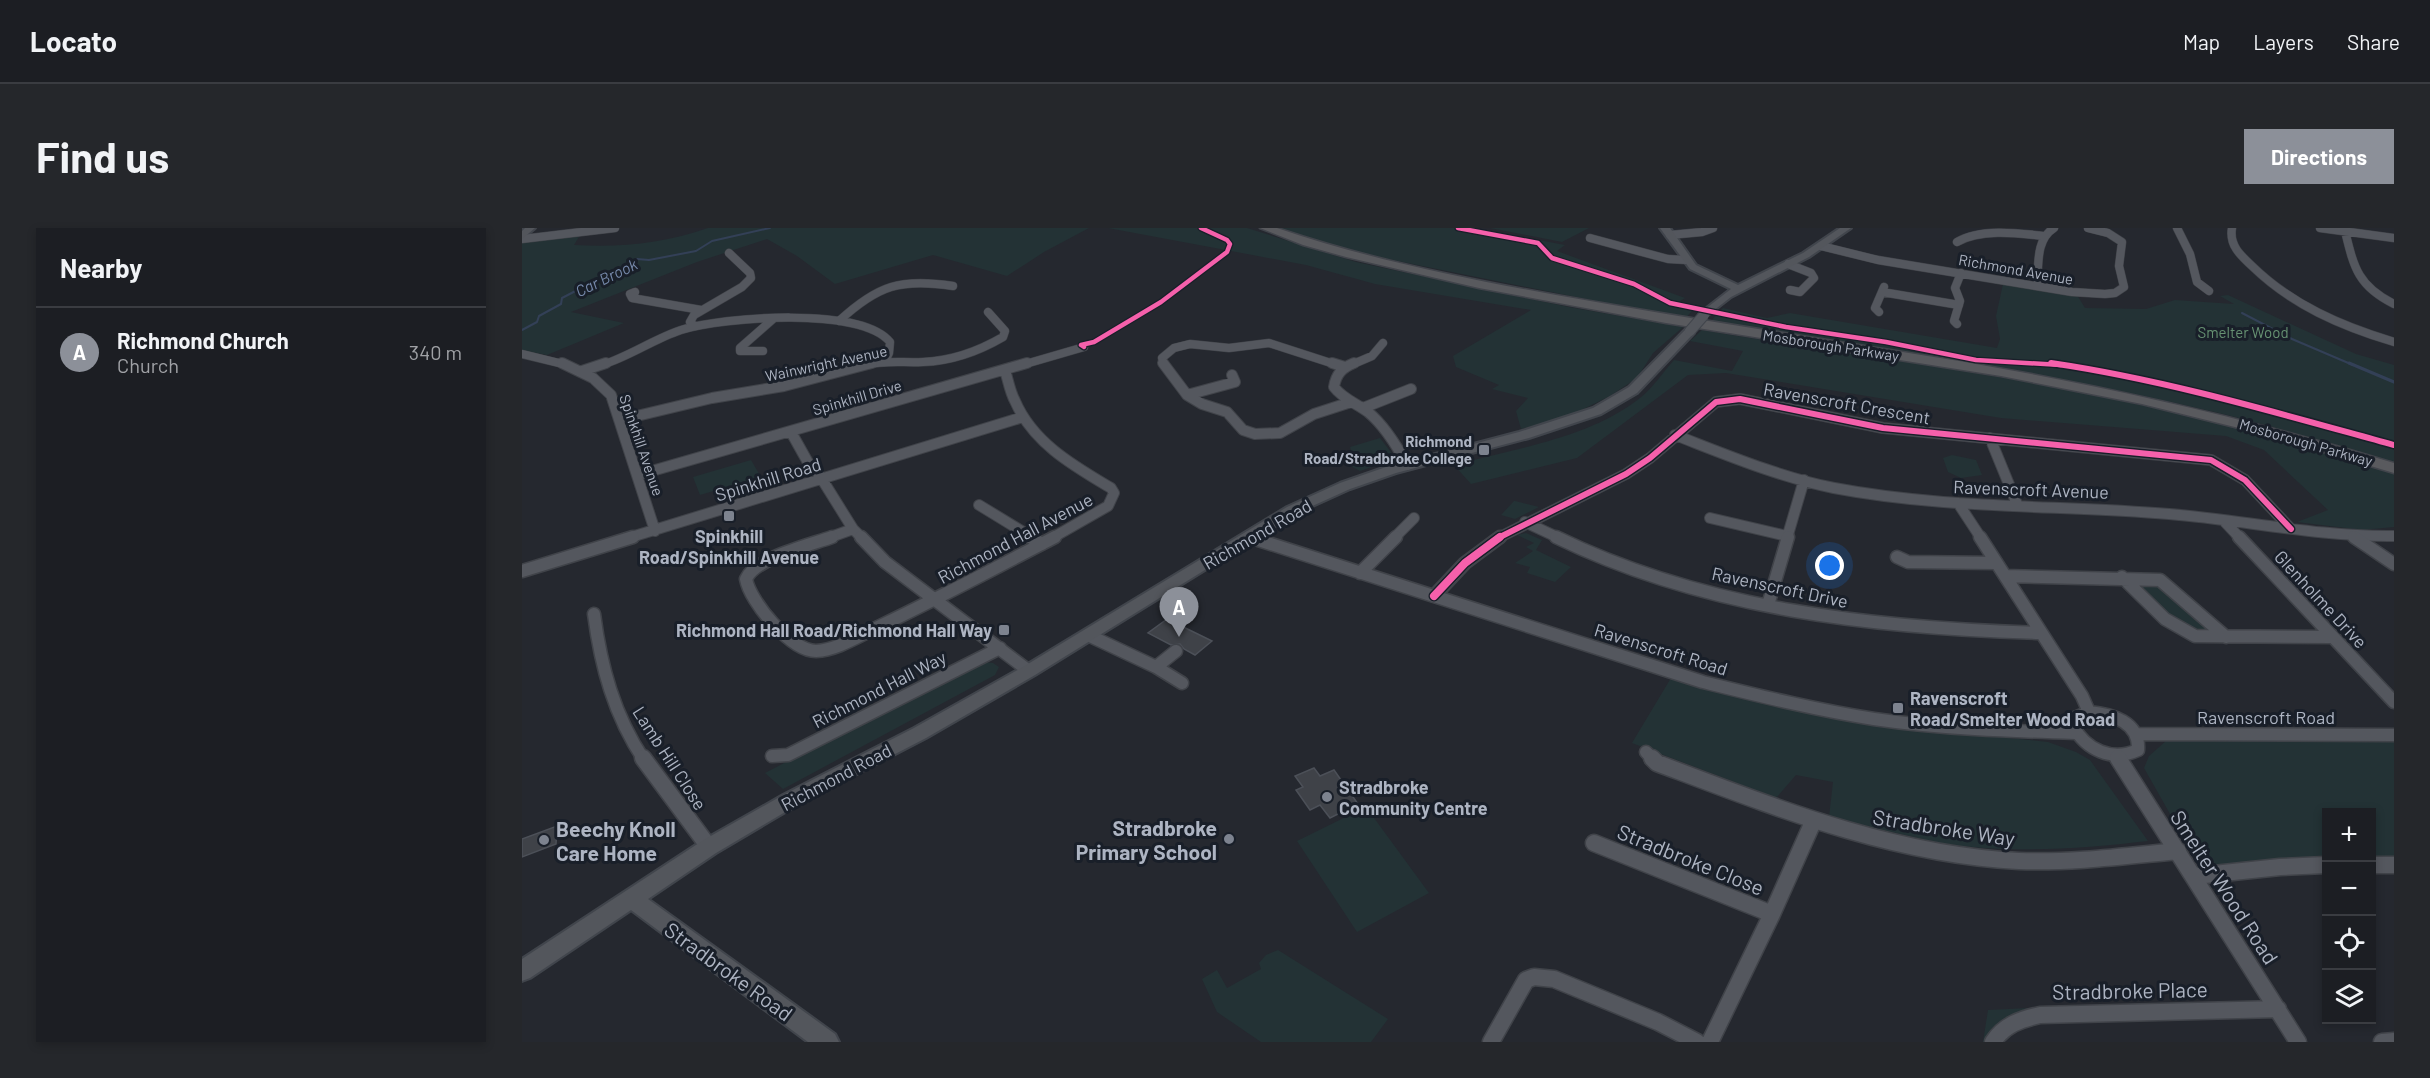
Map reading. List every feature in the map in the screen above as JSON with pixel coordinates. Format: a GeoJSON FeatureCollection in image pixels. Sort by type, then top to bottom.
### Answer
{"type":"FeatureCollection","features":[{"type":"Feature","properties":{"kind":"highway","name":"Mosborough Parkway"},"geometry":{"type":"LineString","coordinates":[[1266,228],[1369,260],[1495,287],[1653,317],[2056,382],[2127,396],[2268,430],[2394,468]]}},
{"type":"Feature","properties":{"kind":"main road"},"geometry":{"type":"LineString","coordinates":[[522,237],[530,228]]}},
{"type":"Feature","properties":{"kind":"main road","name":"Richmond Road"},"geometry":{"type":"LineString","coordinates":[[522,971],[709,847],[790,800],[920,733],[1029,671],[1292,510],[1338,490],[1407,465],[1524,435],[1597,411],[1616,401],[1640,384],[1719,301],[1821,246],[1846,228]]}},
{"type":"Feature","properties":{"kind":"main road"},"geometry":{"type":"LineString","coordinates":[[1667,231],[1686,260],[1701,272],[1738,289]]}},
{"type":"Feature","properties":{"kind":"main road","name":"Stradbroke Road"},"geometry":{"type":"LineString","coordinates":[[631,898],[827,1042]]}},
{"type":"Feature","properties":{"kind":"street"},"geometry":{"type":"LineString","coordinates":[[522,237],[615,228]]}},
{"type":"Feature","properties":{"kind":"street"},"geometry":{"type":"LineString","coordinates":[[1667,231],[1702,232],[1713,228]]}},
{"type":"Feature","properties":{"kind":"street"},"geometry":{"type":"LineString","coordinates":[[2037,286],[2040,246],[2044,236],[2054,228]]}},
{"type":"Feature","properties":{"kind":"street","name":"Richmond Avenue"},"geometry":{"type":"LineString","coordinates":[[1821,246],[1878,260],[2091,294],[2105,294],[2121,290],[2124,287],[2119,266],[2122,242],[2108,233],[2088,228]]}},
{"type":"Feature","properties":{"kind":"street"},"geometry":{"type":"LineString","coordinates":[[2177,228],[2190,254],[2197,282],[2210,291]]}},
{"type":"Feature","properties":{"kind":"street"},"geometry":{"type":"LineString","coordinates":[[2232,228],[2229,238],[2234,247],[2265,280],[2282,294],[2333,321],[2394,342]]}},
{"type":"Feature","properties":{"kind":"street"},"geometry":{"type":"LineString","coordinates":[[2320,228],[2394,238]]}},
{"type":"Feature","properties":{"kind":"street"},"geometry":{"type":"LineString","coordinates":[[1948,237],[1958,240],[1973,232],[1995,230],[2044,236]]}},
{"type":"Feature","properties":{"kind":"street"},"geometry":{"type":"LineString","coordinates":[[2345,231],[2359,278],[2374,293],[2394,304]]}},
{"type":"Feature","properties":{"kind":"street"},"geometry":{"type":"LineString","coordinates":[[1590,238],[1668,259],[1686,260]]}},
{"type":"Feature","properties":{"kind":"street"},"geometry":{"type":"LineString","coordinates":[[695,326],[690,322],[700,310],[749,282],[751,274],[731,255],[721,259]]}},
{"type":"Feature","properties":{"kind":"street"},"geometry":{"type":"LineString","coordinates":[[1788,264],[1811,273],[1814,278],[1800,292],[1790,290]]}},
{"type":"Feature","properties":{"kind":"street"},"geometry":{"type":"LineString","coordinates":[[1957,324],[1954,321],[1960,298],[1955,288],[1961,273]]}},
{"type":"Feature","properties":{"kind":"street"},"geometry":{"type":"LineString","coordinates":[[839,321],[860,299],[882,288],[915,282],[953,285]]}},
{"type":"Feature","properties":{"kind":"street"},"geometry":{"type":"LineString","coordinates":[[1879,312],[1875,308],[1883,290],[1959,305]]}},
{"type":"Feature","properties":{"kind":"street"},"geometry":{"type":"LineString","coordinates":[[635,292],[630,294],[632,298],[700,310]]}},
{"type":"Feature","properties":{"kind":"street","name":"Wainwright Avenue"},"geometry":{"type":"LineString","coordinates":[[620,420],[687,403],[768,389],[885,361],[926,362],[946,359],[995,343],[1003,337],[1005,331],[988,312]]}},
{"type":"Feature","properties":{"kind":"street"},"geometry":{"type":"LineString","coordinates":[[582,371],[625,356],[658,338],[695,326],[737,319],[839,321],[870,327],[885,335],[890,342],[885,361]]}},
{"type":"Feature","properties":{"kind":"street"},"geometry":{"type":"LineString","coordinates":[[763,351],[744,352],[740,348],[773,319]]}},
{"type":"Feature","properties":{"kind":"street"},"geometry":{"type":"LineString","coordinates":[[1383,343],[1379,351],[1372,356],[1345,367],[1335,378],[1334,386],[1337,392],[1363,408],[1377,422],[1407,465]]}},
{"type":"Feature","properties":{"kind":"street"},"geometry":{"type":"LineString","coordinates":[[1345,367],[1281,345],[1262,344],[1229,348],[1190,344],[1174,348],[1162,358],[1164,365],[1187,395],[1202,404],[1227,412],[1243,430],[1262,435],[1286,431],[1306,418],[1351,402]]}},
{"type":"Feature","properties":{"kind":"street","name":"Spinkhill Drive"},"geometry":{"type":"LineString","coordinates":[[638,475],[1084,347]]}},
{"type":"Feature","properties":{"kind":"street","name":"Spinkhill Avenue"},"geometry":{"type":"LineString","coordinates":[[522,354],[549,359],[582,371],[603,384],[611,395],[620,420],[655,531]]}},
{"type":"Feature","properties":{"kind":"street","name":"Richmond Hall Avenue"},"geometry":{"type":"LineString","coordinates":[[853,529],[771,559],[747,576],[745,581],[748,589],[795,645],[812,651],[837,646],[933,601],[1042,544],[1108,506],[1114,493],[1106,484],[1050,449],[1023,417],[1015,402],[1005,370]]}},
{"type":"Feature","properties":{"kind":"street"},"geometry":{"type":"LineString","coordinates":[[1187,395],[1235,382],[1232,375]]}},
{"type":"Feature","properties":{"kind":"street"},"geometry":{"type":"LineString","coordinates":[[1363,408],[1411,389]]}},
{"type":"Feature","properties":{"kind":"street","name":"Ravenscroft Crescent"},"geometry":{"type":"LineString","coordinates":[[1434,596],[1471,558],[1500,537],[1525,522],[1621,477],[1716,402],[1732,398],[1883,428],[2211,460],[2237,473],[2291,529]]}},
{"type":"Feature","properties":{"kind":"street","name":"Spinkhill Road"},"geometry":{"type":"LineString","coordinates":[[522,571],[1023,417]]}},
{"type":"Feature","properties":{"kind":"street"},"geometry":{"type":"LineString","coordinates":[[791,432],[810,466],[822,480],[853,529],[885,562],[933,601],[1029,671]]}},
{"type":"Feature","properties":{"kind":"street","name":"Ravenscroft Avenue"},"geometry":{"type":"LineString","coordinates":[[1675,435],[1804,480],[1870,494],[1958,503],[2112,508],[2223,519],[2354,537],[2394,536]]}},
{"type":"Feature","properties":{"kind":"street"},"geometry":{"type":"LineString","coordinates":[[1990,438],[2017,504]]}},
{"type":"Feature","properties":{"kind":"street"},"geometry":{"type":"LineString","coordinates":[[1767,605],[1804,480]]}},
{"type":"Feature","properties":{"kind":"street"},"geometry":{"type":"LineString","coordinates":[[1958,503],[2082,696],[2089,712]]}},
{"type":"Feature","properties":{"kind":"street"},"geometry":{"type":"LineString","coordinates":[[979,505],[1042,544]]}},
{"type":"Feature","properties":{"kind":"street"},"geometry":{"type":"LineString","coordinates":[[1360,573],[1414,518]]}},
{"type":"Feature","properties":{"kind":"street"},"geometry":{"type":"LineString","coordinates":[[1710,518],[1787,536]]}},
{"type":"Feature","properties":{"kind":"street","name":"Glenholme Drive"},"geometry":{"type":"LineString","coordinates":[[2223,519],[2394,702]]}},
{"type":"Feature","properties":{"kind":"street","name":"Ravenscroft Drive"},"geometry":{"type":"LineString","coordinates":[[1525,522],[1593,552],[1650,573],[1767,605],[1855,621],[1907,627],[2040,633]]}},
{"type":"Feature","properties":{"kind":"street","name":"Ravenscroft Road"},"geometry":{"type":"LineString","coordinates":[[1249,537],[1703,682],[1778,700],[1897,722],[1976,730],[2076,733]]}},
{"type":"Feature","properties":{"kind":"street"},"geometry":{"type":"LineString","coordinates":[[2354,537],[2394,564]]}},
{"type":"Feature","properties":{"kind":"street"},"geometry":{"type":"LineString","coordinates":[[1897,557],[1908,562],[1996,563]]}},
{"type":"Feature","properties":{"kind":"street"},"geometry":{"type":"LineString","coordinates":[[2005,576],[2153,578],[2167,583],[2226,637]]}},
{"type":"Feature","properties":{"kind":"street"},"geometry":{"type":"LineString","coordinates":[[2122,577],[2178,629],[2195,636],[2332,638]]}},
{"type":"Feature","properties":{"kind":"street","name":"Lamb Hill Close"},"geometry":{"type":"LineString","coordinates":[[594,614],[601,663],[623,725],[644,758],[709,847]]}},
{"type":"Feature","properties":{"kind":"street"},"geometry":{"type":"LineString","coordinates":[[1088,635],[1156,667],[1182,683]]}},
{"type":"Feature","properties":{"kind":"street","name":"Richmond Hall Way"},"geometry":{"type":"LineString","coordinates":[[772,756],[788,755],[1000,648]]}},
{"type":"Feature","properties":{"kind":"street"},"geometry":{"type":"LineString","coordinates":[[1156,667],[1176,651]]}},
{"type":"Feature","properties":{"kind":"street"},"geometry":{"type":"LineString","coordinates":[[2089,712],[2114,716],[2125,722],[2137,734],[2140,742],[2138,750],[2131,754],[2116,755],[2091,747],[2076,733],[2073,726],[2075,718],[2089,712]]}},
{"type":"Feature","properties":{"kind":"street","name":"Ravenscroft Road"},"geometry":{"type":"LineString","coordinates":[[2137,734],[2394,735]]}},
{"type":"Feature","properties":{"kind":"street","name":"Stradbroke Way"},"geometry":{"type":"LineString","coordinates":[[1646,752],[1649,758],[1657,763],[1813,822],[1890,843],[1960,856],[2019,861],[2085,861],[2178,850]]}},
{"type":"Feature","properties":{"kind":"street","name":"Smelter Wood Road"},"geometry":{"type":"LineString","coordinates":[[2116,755],[2195,876],[2298,1042]]}},
{"type":"Feature","properties":{"kind":"street"},"geometry":{"type":"LineString","coordinates":[[1710,1042],[1772,914],[1813,822]]}},
{"type":"Feature","properties":{"kind":"street","name":"Stradbroke Close"},"geometry":{"type":"LineString","coordinates":[[1594,843],[1772,914]]}},
{"type":"Feature","properties":{"kind":"street"},"geometry":{"type":"LineString","coordinates":[[2195,876],[2322,865]]}},
{"type":"Feature","properties":{"kind":"street"},"geometry":{"type":"LineString","coordinates":[[2376,865],[2394,865]]}},
{"type":"Feature","properties":{"kind":"street"},"geometry":{"type":"LineString","coordinates":[[1491,1042],[1526,980],[1533,977],[1554,978],[1658,1022],[1697,1042]]}},
{"type":"Feature","properties":{"kind":"street","name":"Stradbroke Place"},"geometry":{"type":"LineString","coordinates":[[1993,1042],[2007,1026],[2023,1018],[2040,1015],[2278,1009]]}},
{"type":"Feature","properties":{"kind":"street"},"geometry":{"type":"LineString","coordinates":[[2382,1042],[2394,1041]]}},
{"type":"Feature","properties":{"kind":"green space"},"geometry":{"type":"Polygon","coordinates":[[[708,228],[1089,228],[1044,252],[1007,276],[933,255],[835,284],[797,256],[767,239],[697,262],[571,312],[624,323],[547,355],[522,350],[522,241],[580,235],[574,245],[625,245],[659,241],[708,228]]]}},
{"type":"Feature","properties":{"kind":"green space"},"geometry":{"type":"Polygon","coordinates":[[[1108,228],[1247,228],[1356,262],[1569,307],[1683,327],[1653,353],[1637,378],[1610,396],[1565,418],[1521,429],[1516,411],[1528,398],[1492,389],[1499,385],[1456,367],[1453,356],[1531,310],[1375,284],[1306,265],[1108,228]]]}},
{"type":"Feature","properties":{"kind":"green space"},"geometry":{"type":"Polygon","coordinates":[[[1275,228],[1475,228],[1565,245],[1557,251],[1685,298],[1680,301],[1697,305],[1685,319],[1348,251],[1275,228]]]}},
{"type":"Feature","properties":{"kind":"green space"},"geometry":{"type":"Polygon","coordinates":[[[1490,228],[1589,228],[1562,242],[1490,228]]]}},
{"type":"Feature","properties":{"kind":"green space","name":"Smelter Wood"},"geometry":{"type":"Polygon","coordinates":[[[2003,284],[2077,295],[2085,308],[2146,309],[2175,300],[2234,304],[2220,296],[2228,295],[2356,354],[2394,365],[2394,463],[2247,420],[2137,395],[1955,361],[1710,322],[1723,308],[1767,318],[1790,313],[1997,348],[2000,339],[1996,316],[2003,284]]]}},
{"type":"Feature","properties":{"kind":"green space"},"geometry":{"type":"Polygon","coordinates":[[[1702,330],[1960,370],[2063,389],[2184,415],[2290,442],[2394,474],[2394,527],[2362,530],[2297,522],[2328,510],[2264,450],[2226,436],[2001,418],[1726,373],[1688,375],[1577,458],[1471,484],[1454,465],[1574,433],[1598,423],[1620,412],[1640,398],[1674,360],[1732,371],[1743,351],[1690,341],[1702,330]]]}},
{"type":"Feature","properties":{"kind":"green space"},"geometry":{"type":"Polygon","coordinates":[[[1380,438],[1393,455],[1392,460],[1360,471],[1337,459],[1352,454],[1350,447],[1380,438]]]}},
{"type":"Feature","properties":{"kind":"green space"},"geometry":{"type":"Polygon","coordinates":[[[1952,455],[1976,460],[1982,475],[1961,478],[1948,472],[1943,458],[1952,455]]]}},
{"type":"Feature","properties":{"kind":"green space"},"geometry":{"type":"Polygon","coordinates":[[[751,460],[761,477],[700,495],[693,477],[751,460]]]}},
{"type":"Feature","properties":{"kind":"green space"},"geometry":{"type":"Polygon","coordinates":[[[1514,501],[1539,507],[1515,519],[1501,515],[1514,501]]]}},
{"type":"Feature","properties":{"kind":"green space"},"geometry":{"type":"Polygon","coordinates":[[[1526,533],[1542,540],[1536,550],[1571,567],[1555,582],[1527,573],[1530,567],[1515,563],[1533,551],[1526,547],[1534,543],[1517,535],[1526,533]]]}},
{"type":"Feature","properties":{"kind":"green space"},"geometry":{"type":"Polygon","coordinates":[[[2138,581],[2159,582],[2210,630],[2205,633],[2181,627],[2139,588],[2138,581]]]}},
{"type":"Feature","properties":{"kind":"green space"},"geometry":{"type":"Polygon","coordinates":[[[983,662],[993,663],[999,667],[995,675],[783,789],[765,773],[953,675],[983,662]]]}},
{"type":"Feature","properties":{"kind":"green space"},"geometry":{"type":"Polygon","coordinates":[[[1671,678],[1876,724],[2048,742],[2076,752],[2090,760],[2148,841],[2070,848],[1992,848],[1941,843],[1829,817],[1833,782],[1796,775],[1776,798],[1632,743],[1671,678]]]}},
{"type":"Feature","properties":{"kind":"green space"},"geometry":{"type":"Polygon","coordinates":[[[2394,739],[2394,860],[2376,859],[2376,808],[2322,808],[2322,859],[2200,867],[2144,768],[2149,756],[2166,741],[2394,739]]]}},
{"type":"Feature","properties":{"kind":"green space"},"geometry":{"type":"Polygon","coordinates":[[[1366,807],[1429,893],[1357,932],[1297,841],[1366,807]]]}},
{"type":"Feature","properties":{"kind":"green space"},"geometry":{"type":"Polygon","coordinates":[[[1278,950],[1388,1019],[1371,1042],[1261,1042],[1217,1012],[1202,979],[1217,970],[1227,988],[1261,969],[1259,963],[1266,955],[1278,950]]]}},
{"type":"Feature","properties":{"kind":"green space"},"geometry":{"type":"Polygon","coordinates":[[[2029,1008],[2031,1011],[1989,1042],[1983,1042],[1988,1010],[2029,1008]]]}},
{"type":"Feature","properties":{"kind":"building"},"geometry":{"type":"Polygon","coordinates":[[[1167,619],[1212,641],[1195,655],[1180,644],[1171,645],[1148,633],[1167,619]]]}},
{"type":"Feature","properties":{"kind":"building","name":"Stradbroke Community Centre"},"geometry":{"type":"Polygon","coordinates":[[[1314,768],[1320,776],[1334,770],[1358,804],[1330,818],[1320,805],[1310,810],[1296,790],[1303,787],[1295,776],[1314,768]]]}},
{"type":"Feature","properties":{"kind":"building","name":"Beechy Knoll Care Home"},"geometry":{"type":"Polygon","coordinates":[[[557,826],[556,844],[522,857],[522,839],[557,826]]]}},
{"type":"Feature","properties":{"kind":"waterway","name":"Car Brook"},"geometry":{"type":"LineString","coordinates":[[522,330],[537,322],[539,316],[561,304],[562,298],[637,259],[649,260],[696,251],[712,241],[770,228]]}},
{"type":"Feature","properties":{"kind":"waterway"},"geometry":{"type":"LineString","coordinates":[[2242,313],[2292,339],[2353,365]]}},
{"type":"Feature","properties":{"kind":"waterway"},"geometry":{"type":"LineString","coordinates":[[2349,363],[2394,382]]}},
{"type":"Feature","properties":{"kind":"cycle path"},"geometry":{"type":"LineString","coordinates":[[1084,347],[1081,345],[1094,342],[1161,302],[1227,252],[1230,244],[1227,240],[1201,228]]}},
{"type":"Feature","properties":{"kind":"cycle path"},"geometry":{"type":"LineString","coordinates":[[1458,228],[1538,243],[1552,258],[1634,284],[1670,303],[1786,327],[1886,342],[1976,360],[2043,362],[2097,370],[2250,405],[2394,445]]}},
{"type":"Feature","properties":{"kind":"cycle path"},"geometry":{"type":"LineString","coordinates":[[1434,596],[1465,563],[1488,545],[1539,516],[1626,474],[1650,458],[1716,402],[1726,399],[1740,399],[1883,428],[2211,460],[2245,480],[2291,529]]}},
{"type":"Feature","properties":{"kind":"place","name":"Richmond Road/Stradbroke College"},"geometry":{"type":"Point","coordinates":[1484,450]}},
{"type":"Feature","properties":{"kind":"place","name":"Spinkhill Road/Spinkhill Avenue"},"geometry":{"type":"Point","coordinates":[729,516]}},
{"type":"Feature","properties":{"kind":"place","name":"Richmond Hall Road/Richmond Hall Way"},"geometry":{"type":"Point","coordinates":[1004,630]}},
{"type":"Feature","properties":{"kind":"place","name":"Richmond Church"},"geometry":{"type":"Point","coordinates":[1179,637]}},
{"type":"Feature","properties":{"kind":"place","name":"Ravenscroft Road/Smelter Wood Road"},"geometry":{"type":"Point","coordinates":[1898,708]}},
{"type":"Feature","properties":{"kind":"place","name":"Stradbroke Community Centre"},"geometry":{"type":"Point","coordinates":[1327,797]}},
{"type":"Feature","properties":{"kind":"place","name":"Stradbroke Primary School"},"geometry":{"type":"Point","coordinates":[1229,839]}},
{"type":"Feature","properties":{"kind":"place","name":"Beechy Knoll Care Home"},"geometry":{"type":"Point","coordinates":[544,840]}}]}
